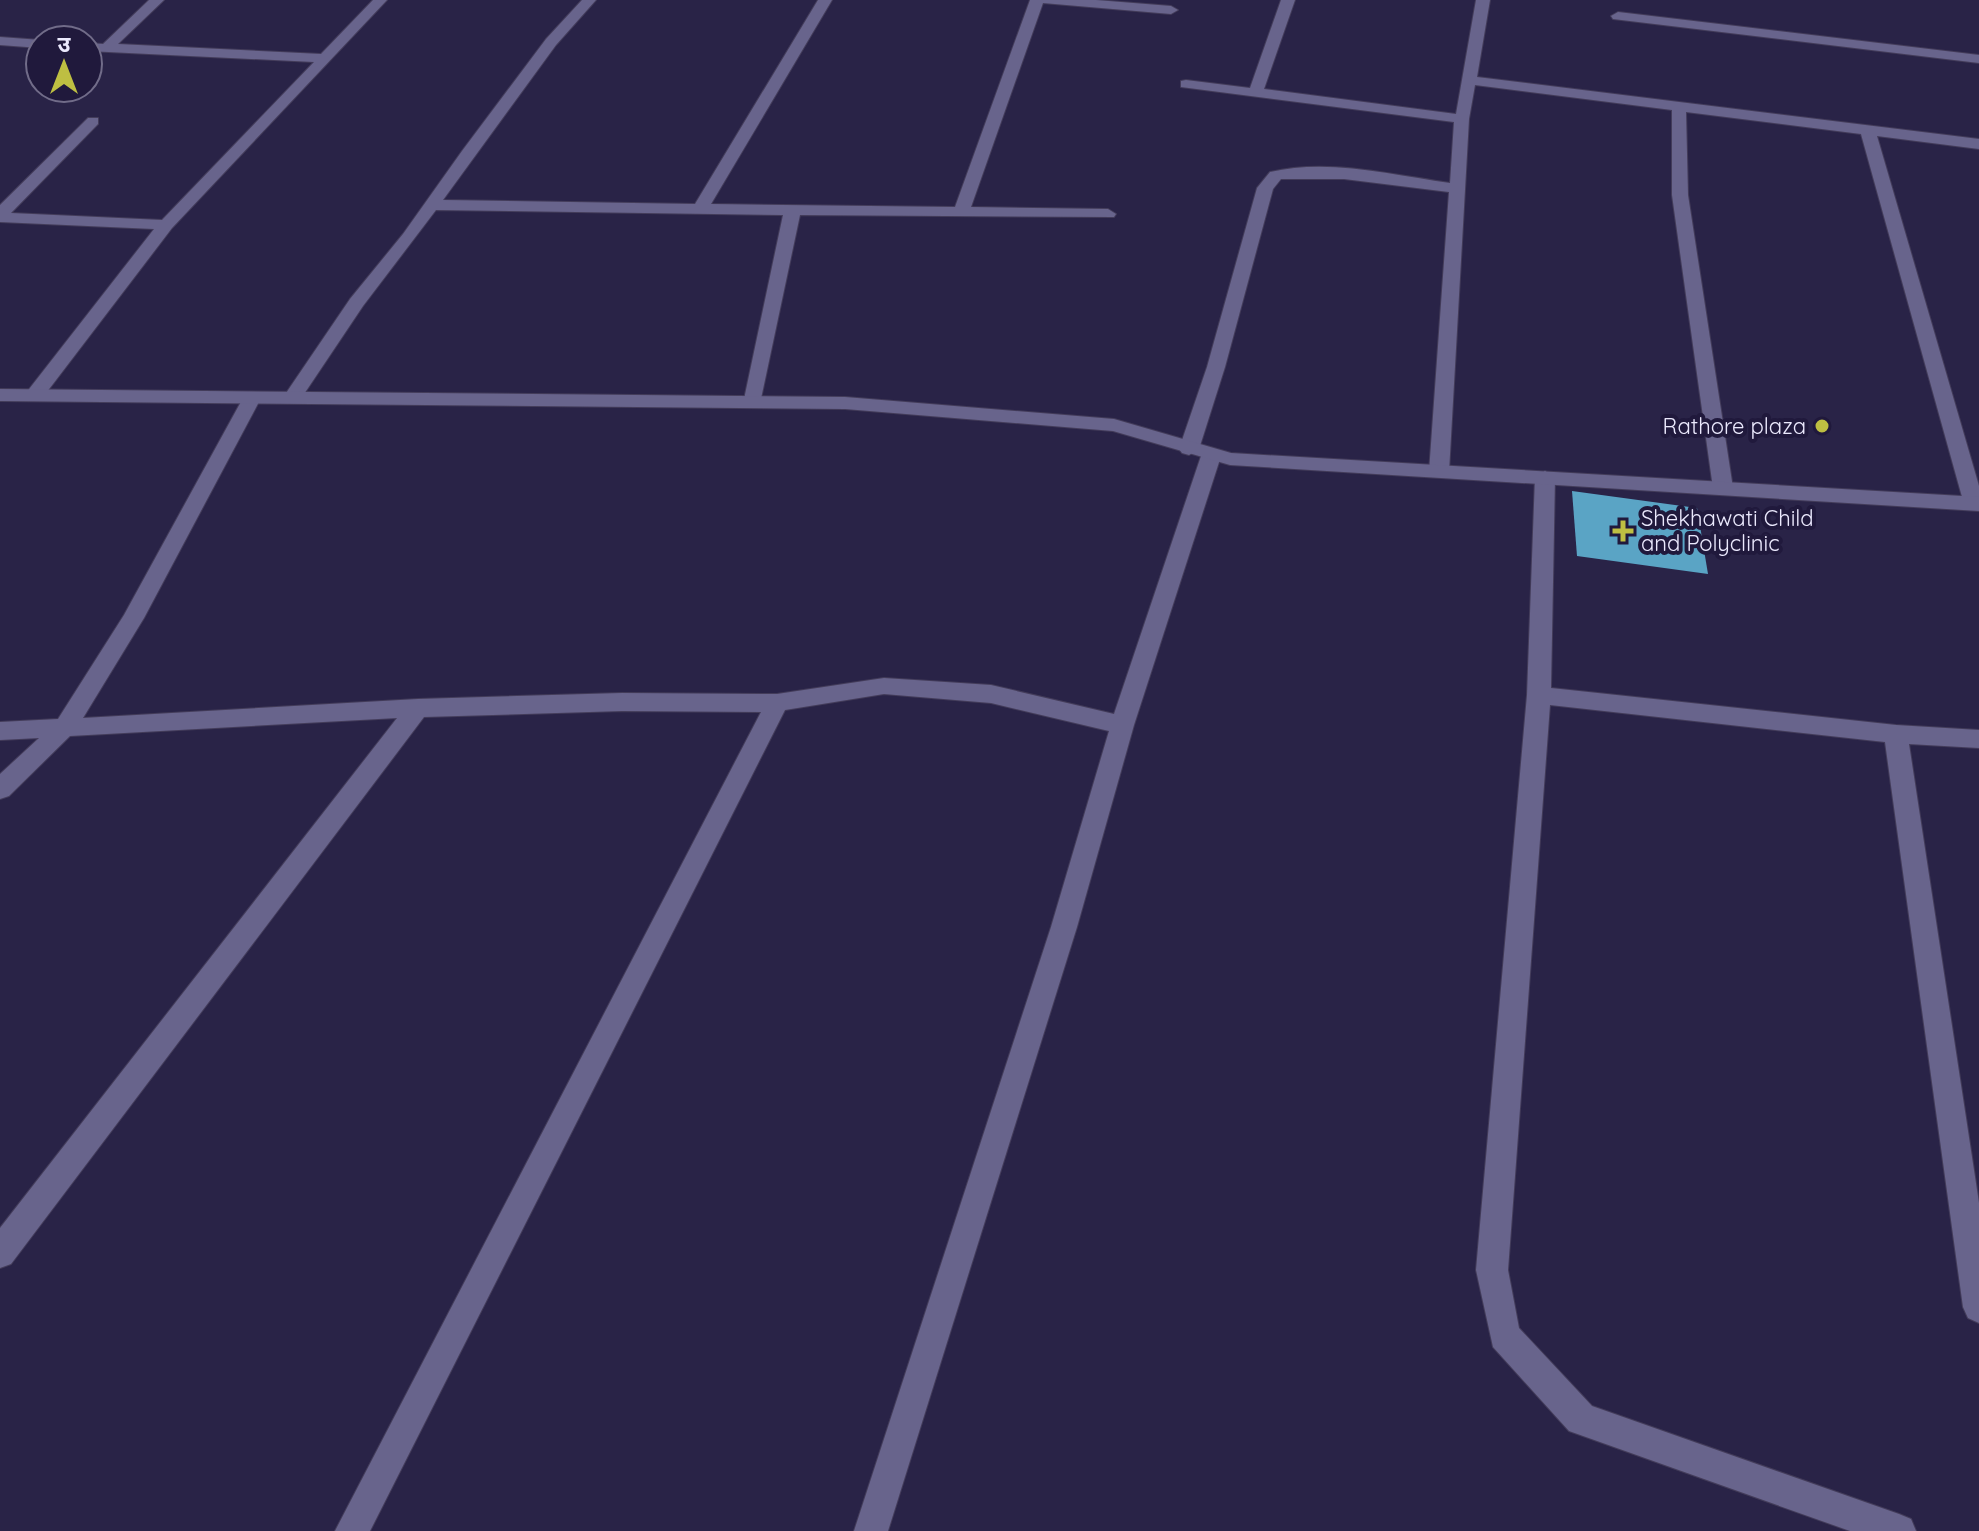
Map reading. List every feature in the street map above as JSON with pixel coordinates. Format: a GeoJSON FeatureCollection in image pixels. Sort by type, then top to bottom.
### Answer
{"type":"FeatureCollection","features":[{"type":"Feature","properties":{"kind":"street"},"geometry":{"type":"LineString","coordinates":[[106,48],[157,0]]}},
{"type":"Feature","properties":{"kind":"street"},"geometry":{"type":"LineString","coordinates":[[33,397],[166,225],[380,0]]}},
{"type":"Feature","properties":{"kind":"street"},"geometry":{"type":"LineString","coordinates":[[291,399],[356,303],[409,238],[551,42],[589,0]]}},
{"type":"Feature","properties":{"kind":"street"},"geometry":{"type":"LineString","coordinates":[[699,210],[825,0]]}},
{"type":"Feature","properties":{"kind":"street"},"geometry":{"type":"LineString","coordinates":[[961,213],[1037,0]]}},
{"type":"Feature","properties":{"kind":"street"},"geometry":{"type":"LineString","coordinates":[[1046,0],[1171,10]]}},
{"type":"Feature","properties":{"kind":"street"},"geometry":{"type":"LineString","coordinates":[[1256,91],[1288,0]]}},
{"type":"Feature","properties":{"kind":"street"},"geometry":{"type":"LineString","coordinates":[[1439,472],[1462,119],[1483,0]]}},
{"type":"Feature","properties":{"kind":"street"},"geometry":{"type":"LineString","coordinates":[[1618,16],[1979,59]]}},
{"type":"Feature","properties":{"kind":"street"},"geometry":{"type":"LineString","coordinates":[[0,41],[24,43]]}},
{"type":"Feature","properties":{"kind":"street"},"geometry":{"type":"LineString","coordinates":[[106,48],[326,58]]}},
{"type":"Feature","properties":{"kind":"street"},"geometry":{"type":"LineString","coordinates":[[1469,80],[1979,144]]}},
{"type":"Feature","properties":{"kind":"street"},"geometry":{"type":"LineString","coordinates":[[1186,84],[1462,119]]}},
{"type":"Feature","properties":{"kind":"street"},"geometry":{"type":"LineString","coordinates":[[1679,107],[1680,195],[1723,488]]}},
{"type":"Feature","properties":{"kind":"street"},"geometry":{"type":"LineString","coordinates":[[0,216],[93,121]]}},
{"type":"Feature","properties":{"kind":"street"},"geometry":{"type":"LineString","coordinates":[[1,397],[845,403],[1114,425],[1200,453],[1439,472],[1976,504],[1868,131]]}},
{"type":"Feature","properties":{"kind":"street"},"geometry":{"type":"LineString","coordinates":[[871,1531],[1059,941],[1200,453],[1216,367],[1265,188],[1276,175],[1303,171],[1459,189]]}},
{"type":"Feature","properties":{"kind":"street"},"geometry":{"type":"LineString","coordinates":[[431,205],[1108,214]]}},
{"type":"Feature","properties":{"kind":"street"},"geometry":{"type":"LineString","coordinates":[[752,404],[792,212]]}},
{"type":"Feature","properties":{"kind":"street"},"geometry":{"type":"LineString","coordinates":[[0,216],[166,225]]}},
{"type":"Feature","properties":{"kind":"street"},"geometry":{"type":"LineString","coordinates":[[0,789],[65,727],[189,520],[252,398]]}},
{"type":"Feature","properties":{"kind":"street"},"geometry":{"type":"LineString","coordinates":[[1545,477],[1539,695],[1492,1270],[1504,1336],[1581,1419],[1899,1531]]}},
{"type":"Feature","properties":{"kind":"street"},"geometry":{"type":"LineString","coordinates":[[0,731],[418,708],[622,702],[777,703],[884,686],[991,694],[1122,725]]}},
{"type":"Feature","properties":{"kind":"street"},"geometry":{"type":"LineString","coordinates":[[1539,695],[1896,734],[1979,739]]}},
{"type":"Feature","properties":{"kind":"street"},"geometry":{"type":"LineString","coordinates":[[352,1531],[777,703]]}},
{"type":"Feature","properties":{"kind":"street"},"geometry":{"type":"LineString","coordinates":[[0,1253],[418,708]]}},
{"type":"Feature","properties":{"kind":"street"},"geometry":{"type":"LineString","coordinates":[[1896,734],[1979,1307]]}},
{"type":"Feature","properties":{"kind":"building"},"geometry":{"type":"Polygon","coordinates":[[[1572,491],[1697,508],[1708,574],[1577,556],[1572,491]]]}},
{"type":"Feature","properties":{"kind":"place","name":"Rathore plaza"},"geometry":{"type":"Point","coordinates":[1822,426]}},
{"type":"Feature","properties":{"kind":"place","name":"Shekhawati Child and Polyclinic"},"geometry":{"type":"Point","coordinates":[1623,531]}}]}
